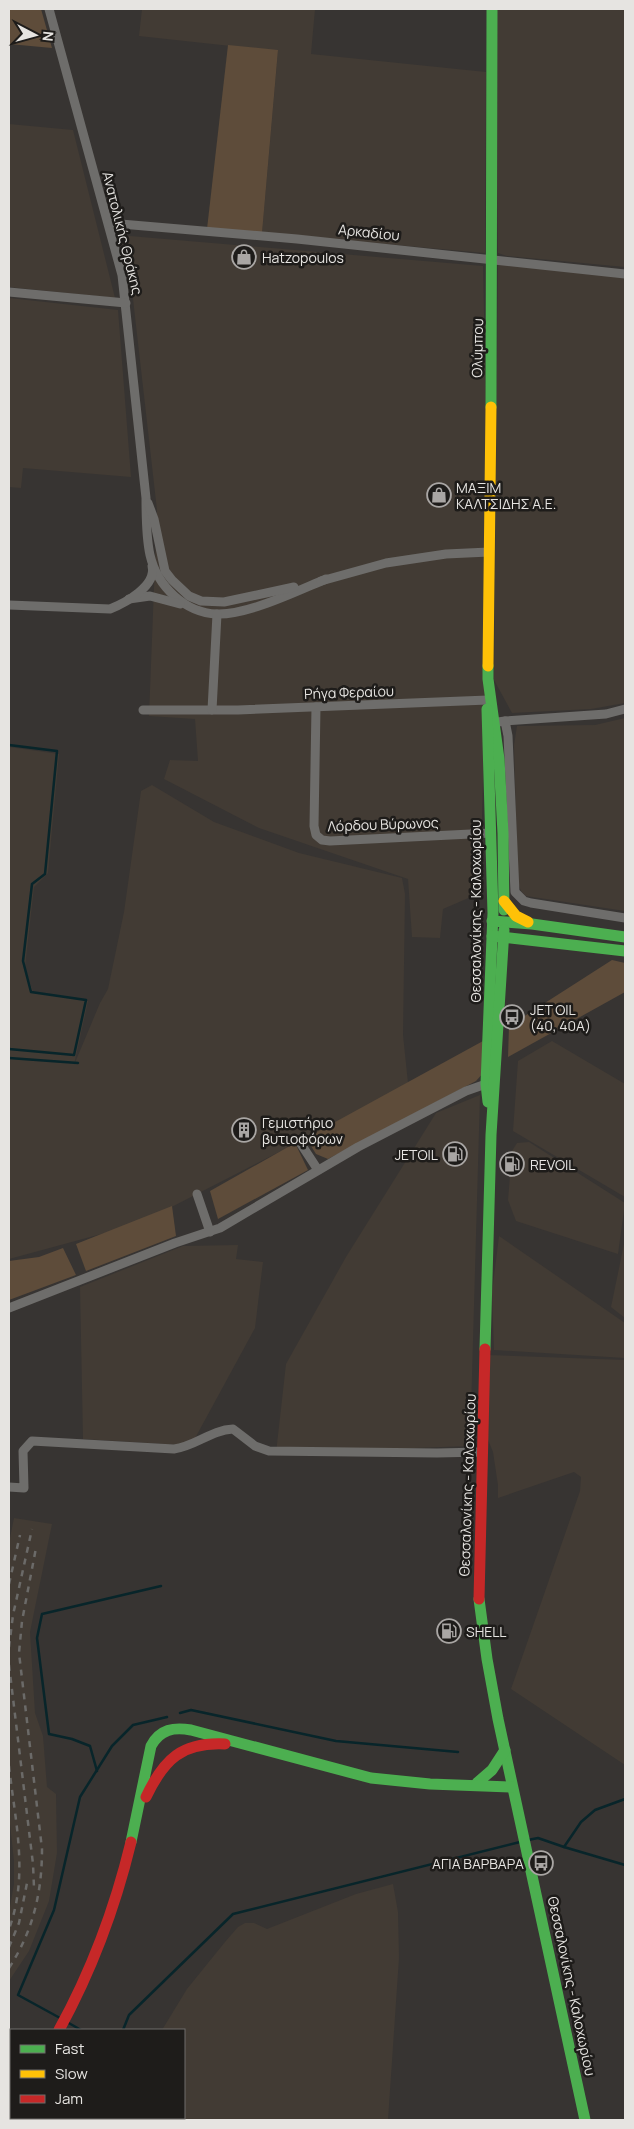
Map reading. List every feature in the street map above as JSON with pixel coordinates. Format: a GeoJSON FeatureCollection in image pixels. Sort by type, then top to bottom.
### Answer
{"type":"FeatureCollection","features":[{"type":"Feature","properties":{"kind":"main road","name":"Ολύμπου"},"geometry":{"type":"LineString","coordinates":[[489,687],[492,9]]}},
{"type":"Feature","properties":{"kind":"main road","name":"Θεσσαλονίκης - Καλοχωρίου"},"geometry":{"type":"LineString","coordinates":[[489,687],[488,700],[496,722],[503,833],[504,901],[498,922]]}},
{"type":"Feature","properties":{"kind":"main road"},"geometry":{"type":"LineString","coordinates":[[489,687],[496,722]]}},
{"type":"Feature","properties":{"kind":"main road","name":"Θεσσαλονίκης - Καλοχωρίου"},"geometry":{"type":"LineString","coordinates":[[496,722],[491,833],[498,922],[498,1031],[491,1135],[479,1598],[482,1630],[512,1787],[530,1857],[585,2120]]}},
{"type":"Feature","properties":{"kind":"main road"},"geometry":{"type":"LineString","coordinates":[[504,901],[516,916],[533,913],[625,937]]}},
{"type":"Feature","properties":{"kind":"main road"},"geometry":{"type":"LineString","coordinates":[[498,922],[533,913]]}},
{"type":"Feature","properties":{"kind":"main road","name":"Θεσσαλονίκης - Καλοχωρίου"},"geometry":{"type":"LineString","coordinates":[[491,1135],[487,1079],[488,1042],[498,937]]}},
{"type":"Feature","properties":{"kind":"main road"},"geometry":{"type":"LineString","coordinates":[[498,937],[625,951]]}},
{"type":"Feature","properties":{"kind":"main road"},"geometry":{"type":"LineString","coordinates":[[60,2029],[84,1985],[102,1944],[124,1874],[151,1746],[162,1732],[181,1728],[371,1778],[430,1784],[473,1784],[512,1787]]}},
{"type":"Feature","properties":{"kind":"main road"},"geometry":{"type":"LineString","coordinates":[[137,1818],[159,1772],[173,1756],[202,1744],[247,1744]]}},
{"type":"Feature","properties":{"kind":"main road"},"geometry":{"type":"LineString","coordinates":[[473,1784],[492,1770],[505,1750]]}},
{"type":"Feature","properties":{"kind":"main road"},"geometry":{"type":"LineString","coordinates":[[473,1784],[510,1772]]}},
{"type":"Feature","properties":{"kind":"street","name":"Ανατολικής Θράκης"},"geometry":{"type":"LineString","coordinates":[[49,9],[109,223],[126,303],[150,556],[163,582],[175,597],[186,606],[217,614],[240,611],[326,579]]}},
{"type":"Feature","properties":{"kind":"street","name":"Αρκαδίου"},"geometry":{"type":"LineString","coordinates":[[109,223],[297,239],[625,274]]}},
{"type":"Feature","properties":{"kind":"street"},"geometry":{"type":"LineString","coordinates":[[9,292],[126,303]]}},
{"type":"Feature","properties":{"kind":"street","name":"Ανατολικής Θράκης"},"geometry":{"type":"LineString","coordinates":[[146,498],[154,519],[165,571],[189,596],[201,601],[224,602],[326,579],[386,563],[446,554],[489,552]]}},
{"type":"Feature","properties":{"kind":"street"},"geometry":{"type":"LineString","coordinates":[[9,605],[110,609],[129,599],[143,588],[152,576],[153,570],[150,556]]}},
{"type":"Feature","properties":{"kind":"street"},"geometry":{"type":"LineString","coordinates":[[150,596],[163,582],[165,571]]}},
{"type":"Feature","properties":{"kind":"street"},"geometry":{"type":"LineString","coordinates":[[143,588],[163,582],[178,586]]}},
{"type":"Feature","properties":{"kind":"street"},"geometry":{"type":"LineString","coordinates":[[129,599],[150,596],[186,606]]}},
{"type":"Feature","properties":{"kind":"street"},"geometry":{"type":"LineString","coordinates":[[212,710],[217,614]]}},
{"type":"Feature","properties":{"kind":"street","name":"Ρήγα Φεραίου"},"geometry":{"type":"LineString","coordinates":[[143,710],[316,707],[488,700]]}},
{"type":"Feature","properties":{"kind":"street","name":"Λόρδου Βύρωνος"},"geometry":{"type":"LineString","coordinates":[[316,707],[314,826],[316,836],[322,840],[330,841],[491,833]]}},
{"type":"Feature","properties":{"kind":"street"},"geometry":{"type":"LineString","coordinates":[[625,708],[606,714],[496,722],[512,798],[513,885],[519,897],[533,913],[580,911],[625,918]]}},
{"type":"Feature","properties":{"kind":"street"},"geometry":{"type":"LineString","coordinates":[[9,1308],[230,1223],[318,1170],[487,1079]]}},
{"type":"Feature","properties":{"kind":"street"},"geometry":{"type":"LineString","coordinates":[[299,1141],[318,1170]]}},
{"type":"Feature","properties":{"kind":"street"},"geometry":{"type":"LineString","coordinates":[[197,1194],[210,1232]]}},
{"type":"Feature","properties":{"kind":"street"},"geometry":{"type":"LineString","coordinates":[[9,1487],[24,1488],[24,1450],[32,1441],[174,1449],[188,1447],[223,1430],[233,1429],[255,1446],[269,1451],[437,1454],[483,1452]]}},
{"type":"Feature","properties":{"kind":"shaded area"},"geometry":{"type":"Polygon","coordinates":[[[9,9],[41,9],[52,48],[9,44],[9,9]]]}},
{"type":"Feature","properties":{"kind":"shaded area"},"geometry":{"type":"Polygon","coordinates":[[[142,9],[315,9],[311,54],[486,72],[485,253],[262,233],[278,51],[139,36],[142,9]]]}},
{"type":"Feature","properties":{"kind":"shaded area"},"geometry":{"type":"Polygon","coordinates":[[[494,9],[625,9],[625,267],[507,256],[498,253],[494,9]]]}},
{"type":"Feature","properties":{"kind":"shaded area"},"geometry":{"type":"Polygon","coordinates":[[[228,45],[278,50],[262,233],[207,229],[228,45]]]}},
{"type":"Feature","properties":{"kind":"shaded area"},"geometry":{"type":"Polygon","coordinates":[[[9,124],[73,130],[115,298],[9,287],[9,124]]]}},
{"type":"Feature","properties":{"kind":"shaded area"},"geometry":{"type":"Polygon","coordinates":[[[118,235],[483,266],[489,552],[480,893],[443,909],[440,938],[412,937],[408,879],[259,828],[164,779],[170,760],[198,761],[195,719],[149,716],[157,510],[133,299],[118,235]]]}},
{"type":"Feature","properties":{"kind":"shaded area"},"geometry":{"type":"Polygon","coordinates":[[[498,264],[625,276],[625,703],[591,709],[512,713],[494,680],[498,264]]]}},
{"type":"Feature","properties":{"kind":"shaded area"},"geometry":{"type":"Polygon","coordinates":[[[9,298],[118,310],[131,477],[23,468],[21,488],[9,487],[9,298]]]}},
{"type":"Feature","properties":{"kind":"shaded area"},"geometry":{"type":"Polygon","coordinates":[[[625,718],[625,911],[526,896],[521,891],[518,883],[514,745],[517,726],[595,725],[625,718]]]}},
{"type":"Feature","properties":{"kind":"shaded area"},"geometry":{"type":"Polygon","coordinates":[[[9,747],[59,754],[48,873],[34,887],[25,967],[33,992],[88,1001],[74,1065],[100,1003],[108,989],[124,912],[141,791],[152,785],[214,822],[299,853],[402,878],[405,894],[403,1035],[408,1083],[377,1102],[150,1218],[116,1230],[9,1259],[9,747]]]}},
{"type":"Feature","properties":{"kind":"shaded area"},"geometry":{"type":"Polygon","coordinates":[[[612,960],[625,963],[625,992],[508,1057],[509,1026],[612,960]]]}},
{"type":"Feature","properties":{"kind":"shaded area"},"geometry":{"type":"Polygon","coordinates":[[[483,1041],[484,1072],[476,1081],[328,1159],[316,1154],[306,1138],[483,1041]]]}},
{"type":"Feature","properties":{"kind":"shaded area"},"geometry":{"type":"Polygon","coordinates":[[[552,1041],[625,1084],[625,1197],[513,1131],[518,1061],[552,1041]]]}},
{"type":"Feature","properties":{"kind":"shaded area"},"geometry":{"type":"Polygon","coordinates":[[[480,1095],[470,1446],[276,1453],[286,1364],[346,1257],[436,1113],[480,1095]]]}},
{"type":"Feature","properties":{"kind":"shaded area"},"geometry":{"type":"Polygon","coordinates":[[[529,1142],[625,1203],[618,1254],[516,1221],[508,1200],[512,1151],[517,1143],[529,1142]]]}},
{"type":"Feature","properties":{"kind":"shaded area"},"geometry":{"type":"Polygon","coordinates":[[[295,1143],[308,1170],[218,1219],[210,1191],[295,1143]]]}},
{"type":"Feature","properties":{"kind":"shaded area"},"geometry":{"type":"Polygon","coordinates":[[[172,1206],[176,1236],[86,1271],[76,1244],[172,1206]]]}},
{"type":"Feature","properties":{"kind":"shaded area"},"geometry":{"type":"Polygon","coordinates":[[[499,1236],[625,1323],[625,1358],[494,1350],[492,1293],[499,1236]]]}},
{"type":"Feature","properties":{"kind":"shaded area"},"geometry":{"type":"Polygon","coordinates":[[[625,1239],[625,1318],[611,1307],[625,1239]]]}},
{"type":"Feature","properties":{"kind":"shaded area"},"geometry":{"type":"Polygon","coordinates":[[[238,1245],[236,1259],[263,1262],[255,1328],[193,1442],[181,1445],[83,1439],[80,1287],[183,1246],[238,1245]]]}},
{"type":"Feature","properties":{"kind":"shaded area"},"geometry":{"type":"Polygon","coordinates":[[[63,1248],[76,1275],[9,1300],[9,1261],[39,1257],[63,1248]]]}},
{"type":"Feature","properties":{"kind":"shaded area"},"geometry":{"type":"Polygon","coordinates":[[[487,1355],[625,1360],[625,1765],[511,1689],[580,1491],[581,1477],[574,1472],[498,1498],[493,1452],[486,1435],[487,1355]]]}},
{"type":"Feature","properties":{"kind":"shaded area"},"geometry":{"type":"Polygon","coordinates":[[[14,1518],[52,1524],[30,1632],[35,1713],[43,1736],[47,1787],[56,1794],[57,1853],[49,1901],[29,1951],[9,1981],[9,1912],[14,1884],[14,1861],[9,1815],[9,1543],[14,1518]]]}},
{"type":"Feature","properties":{"kind":"shaded area"},"geometry":{"type":"Polygon","coordinates":[[[393,1884],[398,1912],[399,1958],[388,2120],[76,2120],[185,2119],[185,2029],[163,2029],[187,1989],[238,1927],[245,1923],[254,1923],[267,1929],[356,1894],[393,1884]]]}},
{"type":"Feature","properties":{"kind":"waterway"},"geometry":{"type":"LineString","coordinates":[[9,745],[57,751],[45,874],[32,884],[23,961],[31,992],[86,1000],[74,1055],[9,1049]]}},
{"type":"Feature","properties":{"kind":"waterway"},"geometry":{"type":"LineString","coordinates":[[9,1058],[78,1063]]}},
{"type":"Feature","properties":{"kind":"waterway"},"geometry":{"type":"LineString","coordinates":[[97,1771],[90,1746],[72,1739],[49,1734],[37,1638],[42,1614],[161,1586]]}},
{"type":"Feature","properties":{"kind":"waterway"},"geometry":{"type":"LineString","coordinates":[[180,1713],[191,1710],[336,1741],[458,1752]]}},
{"type":"Feature","properties":{"kind":"waterway"},"geometry":{"type":"LineString","coordinates":[[60,2018],[18,1995],[54,1910],[80,1797],[112,1746],[133,1725],[167,1717]]}},
{"type":"Feature","properties":{"kind":"waterway"},"geometry":{"type":"LineString","coordinates":[[528,1840],[538,1838],[564,1847],[581,1822],[595,1810],[625,1799]]}},
{"type":"Feature","properties":{"kind":"waterway"},"geometry":{"type":"LineString","coordinates":[[123,2029],[129,2015],[233,1914],[520,1842]]}},
{"type":"Feature","properties":{"kind":"waterway"},"geometry":{"type":"LineString","coordinates":[[564,1847],[625,1865]]}},
{"type":"Feature","properties":{"kind":"waterway"},"geometry":{"type":"LineString","coordinates":[[67,2022],[79,2029]]}},
{"type":"Feature","properties":{"kind":"railway"},"geometry":{"type":"LineString","coordinates":[[9,1647],[13,1615],[32,1529]]}},
{"type":"Feature","properties":{"kind":"railway"},"geometry":{"type":"LineString","coordinates":[[9,1584],[20,1535]]}},
{"type":"Feature","properties":{"kind":"railway"},"geometry":{"type":"LineString","coordinates":[[9,1968],[30,1926],[38,1896],[42,1865],[42,1849],[19,1653],[22,1621],[36,1548]]}},
{"type":"Feature","properties":{"kind":"railway"},"geometry":{"type":"LineString","coordinates":[[9,1665],[33,1864],[34,1888]]}},
{"type":"Feature","properties":{"kind":"railway"},"geometry":{"type":"LineString","coordinates":[[9,1766],[19,1848],[18,1888],[15,1909],[9,1929]]}},
{"type":"Feature","properties":{"kind":"railway"},"geometry":{"type":"LineString","coordinates":[[9,1947],[19,1923],[28,1878]]}},
{"type":"Feature","properties":{"kind":"traffic: fast"},"geometry":{"type":"LineString","coordinates":[[491,407],[492,9]]}},
{"type":"Feature","properties":{"kind":"traffic: fast"},"geometry":{"type":"LineString","coordinates":[[488,666],[488,679],[499,759],[503,833],[504,910]]}},
{"type":"Feature","properties":{"kind":"traffic: fast"},"geometry":{"type":"LineString","coordinates":[[487,709],[493,913],[486,1084],[488,1102]]}},
{"type":"Feature","properties":{"kind":"traffic: fast"},"geometry":{"type":"LineString","coordinates":[[492,921],[532,924],[625,937]]}},
{"type":"Feature","properties":{"kind":"traffic: fast"},"geometry":{"type":"LineString","coordinates":[[485,1349],[491,1135],[504,930]]}},
{"type":"Feature","properties":{"kind":"traffic: fast"},"geometry":{"type":"LineString","coordinates":[[492,936],[625,951]]}},
{"type":"Feature","properties":{"kind":"traffic: fast"},"geometry":{"type":"LineString","coordinates":[[479,1599],[498,1719],[585,2120]]}},
{"type":"Feature","properties":{"kind":"traffic: fast"},"geometry":{"type":"LineString","coordinates":[[131,1842],[151,1746],[159,1736],[173,1729],[191,1730],[371,1778],[430,1784],[512,1787]]}},
{"type":"Feature","properties":{"kind":"traffic: fast"},"geometry":{"type":"LineString","coordinates":[[477,1783],[492,1770],[505,1750]]}},
{"type":"Feature","properties":{"kind":"traffic: slow"},"geometry":{"type":"LineString","coordinates":[[488,666],[491,407]]}},
{"type":"Feature","properties":{"kind":"traffic: slow"},"geometry":{"type":"LineString","coordinates":[[504,901],[516,916],[528,922]]}},
{"type":"Feature","properties":{"kind":"traffic: jam"},"geometry":{"type":"LineString","coordinates":[[479,1599],[485,1349]]}},
{"type":"Feature","properties":{"kind":"traffic: jam"},"geometry":{"type":"LineString","coordinates":[[146,1797],[160,1772],[176,1756],[197,1746],[225,1744]]}},
{"type":"Feature","properties":{"kind":"traffic: jam"},"geometry":{"type":"LineString","coordinates":[[60,2029],[82,1985],[110,1915],[131,1842]]}},
{"type":"Feature","properties":{"kind":"place","name":"Hatzopoulos"},"geometry":{"type":"Point","coordinates":[244,257]}},
{"type":"Feature","properties":{"kind":"place","name":"ΜΑΞΙΜ ΚΑΛΤΣΙΔΗΣ Α.Ε."},"geometry":{"type":"Point","coordinates":[439,495]}},
{"type":"Feature","properties":{"kind":"place","name":"JET OIL (40, 40Α)"},"geometry":{"type":"Point","coordinates":[512,1017]}},
{"type":"Feature","properties":{"kind":"place","name":"Γεμιστήριο βυτιοφόρων"},"geometry":{"type":"Point","coordinates":[244,1130]}},
{"type":"Feature","properties":{"kind":"place","name":"JETOIL"},"geometry":{"type":"Point","coordinates":[455,1154]}},
{"type":"Feature","properties":{"kind":"place","name":"REVOIL"},"geometry":{"type":"Point","coordinates":[512,1164]}},
{"type":"Feature","properties":{"kind":"place","name":"SHELL"},"geometry":{"type":"Point","coordinates":[449,1631]}},
{"type":"Feature","properties":{"kind":"place","name":"ΑΓΙΑ ΒΑΡΒΑΡΑ"},"geometry":{"type":"Point","coordinates":[541,1863]}}]}
